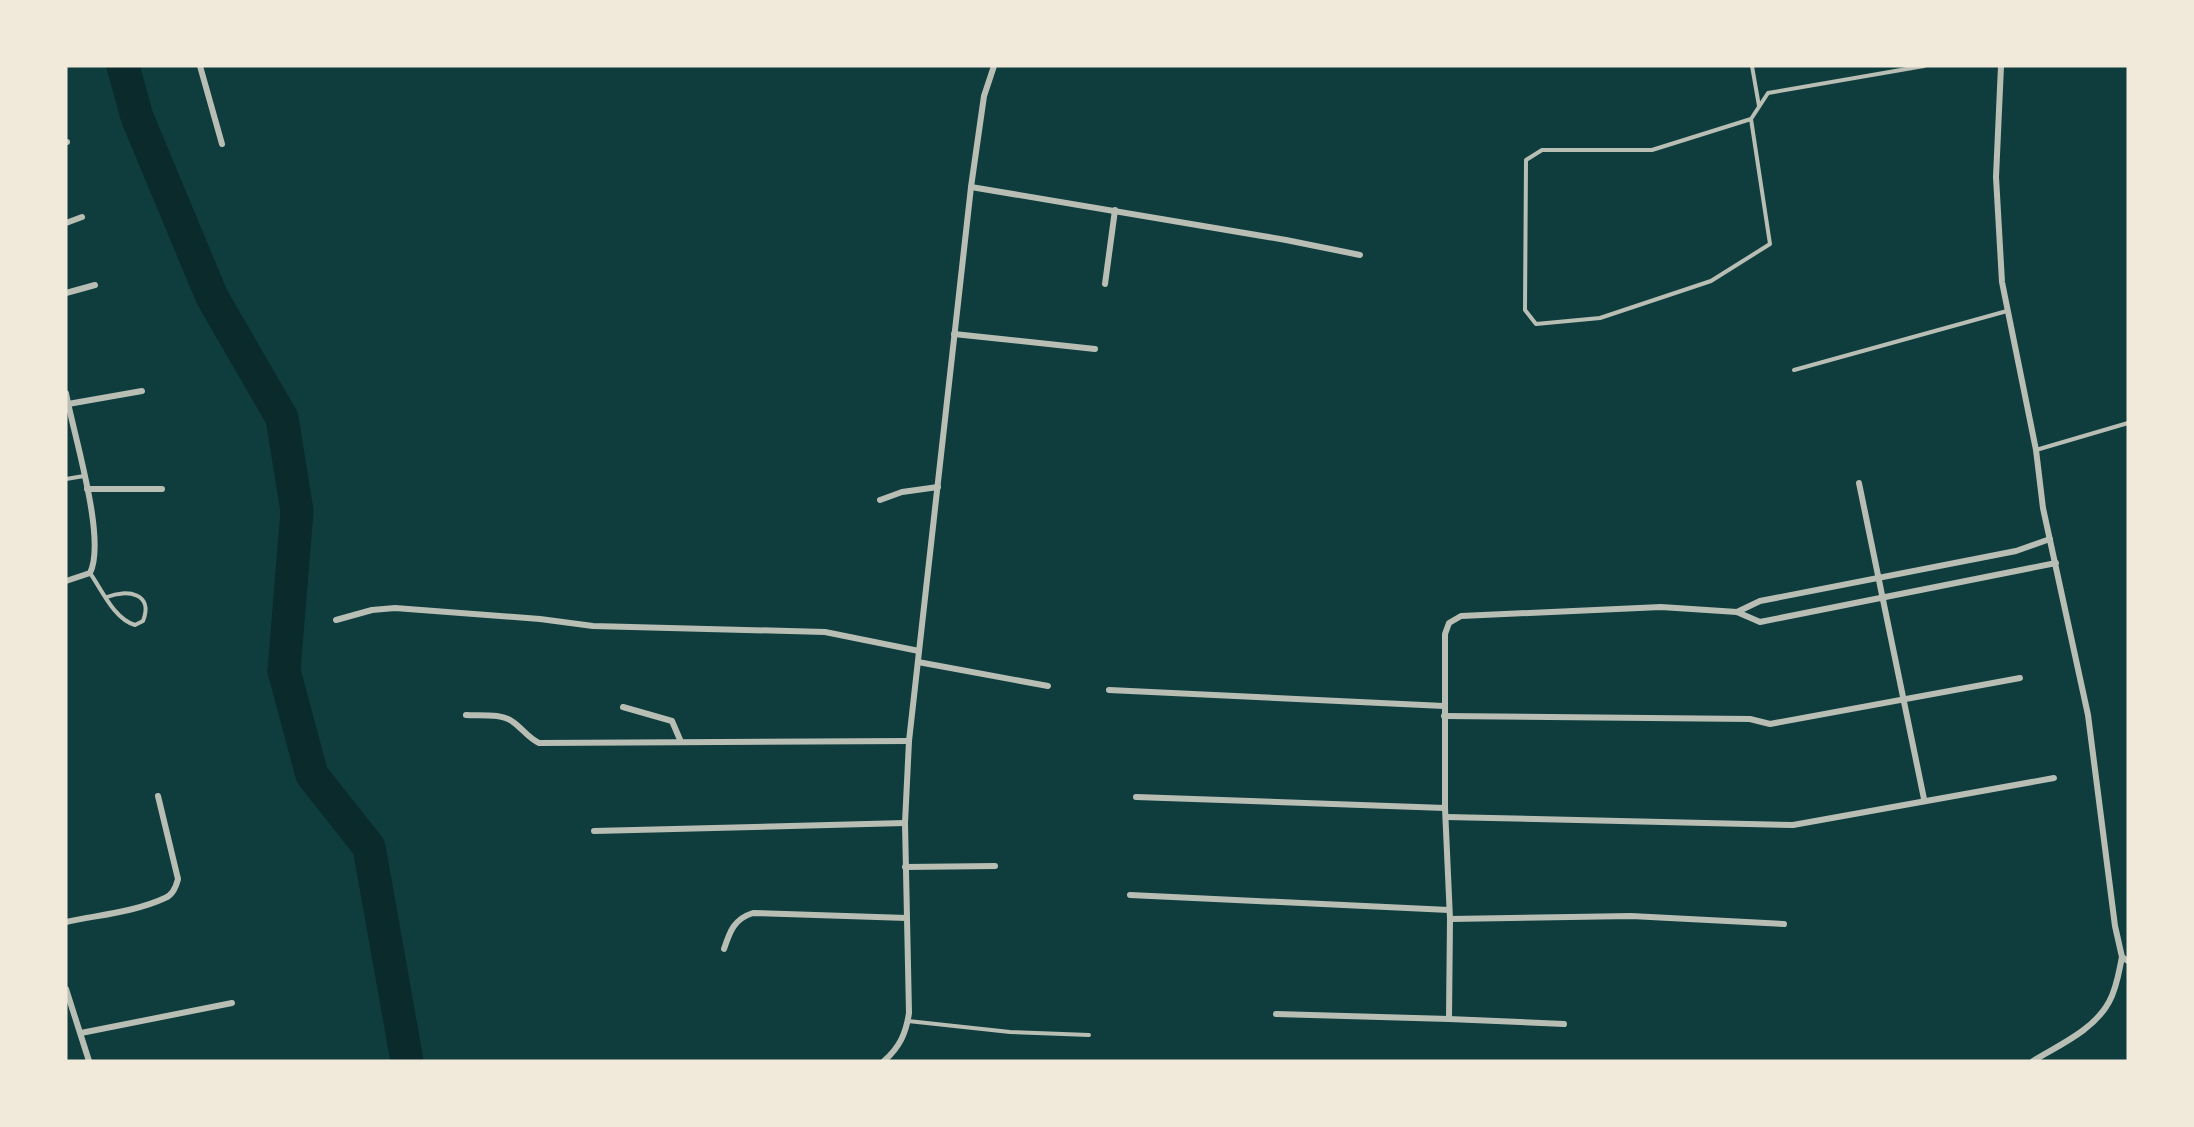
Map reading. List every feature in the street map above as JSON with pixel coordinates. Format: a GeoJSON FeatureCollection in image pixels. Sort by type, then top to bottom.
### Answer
{"type":"FeatureCollection","features":[{"type":"Feature","properties":{"kind":"street"},"geometry":{"type":"LineString","coordinates":[[200,66],[222,144]]}},
{"type":"Feature","properties":{"kind":"street"},"geometry":{"type":"LineString","coordinates":[[884,1061],[896,1050],[908,1021],[905,823],[909,741],[971,187],[984,96],[994,66]]}},
{"type":"Feature","properties":{"kind":"street"},"geometry":{"type":"LineString","coordinates":[[2001,66],[1996,177],[2000,259],[2007,311],[2036,450],[2050,539],[2096,761],[2115,926],[2125,959],[2114,991],[2099,1016],[2081,1032],[2033,1061]]}},
{"type":"Feature","properties":{"kind":"street"},"geometry":{"type":"LineString","coordinates":[[971,187],[1115,210],[1360,255]]}},
{"type":"Feature","properties":{"kind":"street"},"geometry":{"type":"LineString","coordinates":[[1105,284],[1115,210]]}},
{"type":"Feature","properties":{"kind":"street"},"geometry":{"type":"LineString","coordinates":[[66,223],[82,217]]}},
{"type":"Feature","properties":{"kind":"street"},"geometry":{"type":"LineString","coordinates":[[66,292],[95,285]]}},
{"type":"Feature","properties":{"kind":"street"},"geometry":{"type":"LineString","coordinates":[[954,334],[1095,349]]}},
{"type":"Feature","properties":{"kind":"street"},"geometry":{"type":"LineString","coordinates":[[68,404],[142,391]]}},
{"type":"Feature","properties":{"kind":"street"},"geometry":{"type":"LineString","coordinates":[[66,393],[87,489],[95,558],[90,573],[66,581]]}},
{"type":"Feature","properties":{"kind":"street"},"geometry":{"type":"LineString","coordinates":[[1859,483],[1924,799]]}},
{"type":"Feature","properties":{"kind":"street"},"geometry":{"type":"LineString","coordinates":[[880,500],[902,492],[938,487]]}},
{"type":"Feature","properties":{"kind":"street"},"geometry":{"type":"LineString","coordinates":[[87,489],[162,489]]}},
{"type":"Feature","properties":{"kind":"street"},"geometry":{"type":"LineString","coordinates":[[1737,612],[1760,601],[2016,551],[2050,539]]}},
{"type":"Feature","properties":{"kind":"street"},"geometry":{"type":"LineString","coordinates":[[1449,1019],[1450,919],[1445,808],[1444,706],[1445,634],[1449,623],[1461,616],[1661,607],[1737,612],[1760,622],[2056,563]]}},
{"type":"Feature","properties":{"kind":"street"},"geometry":{"type":"LineString","coordinates":[[336,620],[372,610],[395,608],[593,626],[825,632],[919,651]]}},
{"type":"Feature","properties":{"kind":"street"},"geometry":{"type":"LineString","coordinates":[[918,662],[1048,686]]}},
{"type":"Feature","properties":{"kind":"street"},"geometry":{"type":"LineString","coordinates":[[1444,716],[1750,719],[1770,724],[2020,678]]}},
{"type":"Feature","properties":{"kind":"street"},"geometry":{"type":"LineString","coordinates":[[1109,690],[1444,706]]}},
{"type":"Feature","properties":{"kind":"street"},"geometry":{"type":"LineString","coordinates":[[623,707],[672,721],[681,742]]}},
{"type":"Feature","properties":{"kind":"street"},"geometry":{"type":"LineString","coordinates":[[466,715],[504,718],[513,722],[530,739],[539,743],[909,741]]}},
{"type":"Feature","properties":{"kind":"street"},"geometry":{"type":"LineString","coordinates":[[1446,817],[1793,825],[1924,799],[2054,778]]}},
{"type":"Feature","properties":{"kind":"street"},"geometry":{"type":"LineString","coordinates":[[66,922],[166,898],[173,892],[178,879],[158,796]]}},
{"type":"Feature","properties":{"kind":"street"},"geometry":{"type":"LineString","coordinates":[[1136,797],[1445,808]]}},
{"type":"Feature","properties":{"kind":"street"},"geometry":{"type":"LineString","coordinates":[[594,831],[905,823]]}},
{"type":"Feature","properties":{"kind":"street"},"geometry":{"type":"LineString","coordinates":[[906,867],[995,866]]}},
{"type":"Feature","properties":{"kind":"street"},"geometry":{"type":"LineString","coordinates":[[1130,895],[1449,910]]}},
{"type":"Feature","properties":{"kind":"street"},"geometry":{"type":"LineString","coordinates":[[724,950],[740,917],[753,913],[907,918]]}},
{"type":"Feature","properties":{"kind":"street"},"geometry":{"type":"LineString","coordinates":[[1450,919],[1631,916],[1784,924]]}},
{"type":"Feature","properties":{"kind":"street"},"geometry":{"type":"LineString","coordinates":[[66,989],[89,1061]]}},
{"type":"Feature","properties":{"kind":"street"},"geometry":{"type":"LineString","coordinates":[[81,1033],[232,1003]]}},
{"type":"Feature","properties":{"kind":"street"},"geometry":{"type":"LineString","coordinates":[[1276,1014],[1564,1024]]}},
{"type":"Feature","properties":{"kind":"lane"},"geometry":{"type":"LineString","coordinates":[[1752,66],[1759,107]]}},
{"type":"Feature","properties":{"kind":"lane"},"geometry":{"type":"LineString","coordinates":[[1751,119],[1770,244],[1711,281],[1600,318],[1536,324],[1526,310],[1526,160],[1542,150],[1652,150],[1751,119],[1768,93],[1924,66]]}},
{"type":"Feature","properties":{"kind":"lane"},"geometry":{"type":"LineString","coordinates":[[1794,370],[2007,311]]}},
{"type":"Feature","properties":{"kind":"lane"},"geometry":{"type":"LineString","coordinates":[[2036,450],[2128,423]]}},
{"type":"Feature","properties":{"kind":"lane"},"geometry":{"type":"LineString","coordinates":[[66,479],[84,477]]}},
{"type":"Feature","properties":{"kind":"lane"},"geometry":{"type":"LineString","coordinates":[[90,573],[107,597],[125,622],[135,625],[143,621],[147,611],[145,602],[137,596],[116,594],[107,597]]}},
{"type":"Feature","properties":{"kind":"lane"},"geometry":{"type":"LineString","coordinates":[[908,1021],[1010,1032],[1089,1035]]}},
{"type":"Feature","properties":{"kind":"waterway"},"geometry":{"type":"LineString","coordinates":[[123,66],[137,117],[212,297],[282,418],[297,511],[284,671],[312,775],[369,847],[407,1061]]}}]}
